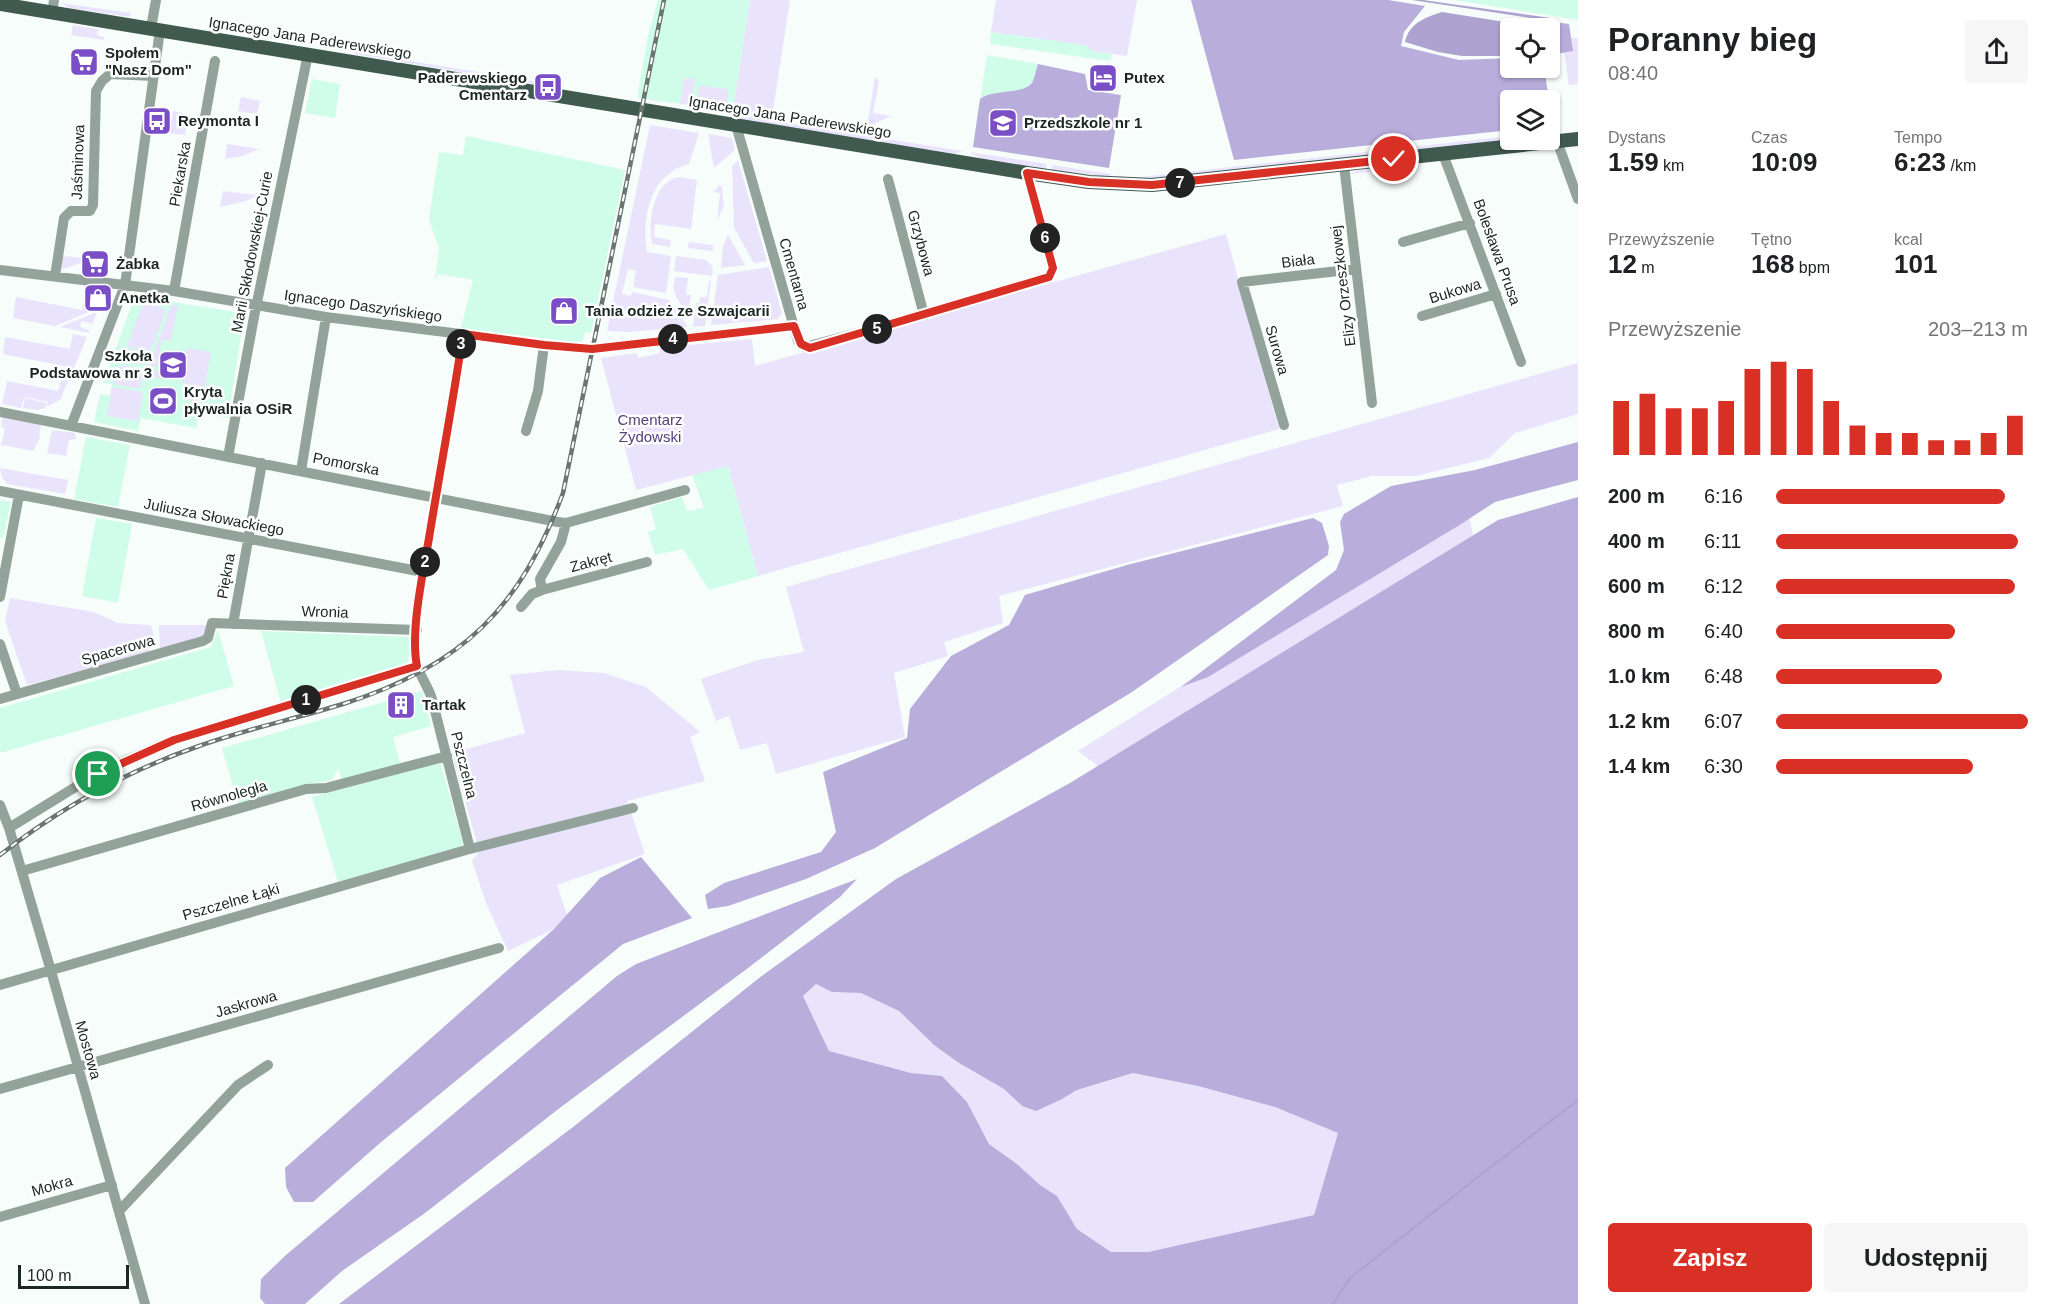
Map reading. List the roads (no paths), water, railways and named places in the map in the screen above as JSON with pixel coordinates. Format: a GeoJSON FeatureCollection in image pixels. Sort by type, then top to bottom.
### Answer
{"type":"FeatureCollection","features":[{"type":"Feature","properties":{"kind":"main road","name":"Ignacego Jana Paderewskiego"},"geometry":{"type":"LineString","coordinates":[[0,4],[53,6],[156,29],[1089,182],[1152,185],[1500,148]]}},
{"type":"Feature","properties":{"kind":"main road","name":"Ignacego Jana Paderewskiego"},"geometry":{"type":"LineString","coordinates":[[1560,141],[1578,139]]}},
{"type":"Feature","properties":{"kind":"street"},"geometry":{"type":"LineString","coordinates":[[71,426],[125,285],[154,76],[156,0]]}},
{"type":"Feature","properties":{"kind":"street","name":"Marii Skłodowskiej-Curie"},"geometry":{"type":"LineString","coordinates":[[228,457],[256,306],[309,54]]}},
{"type":"Feature","properties":{"kind":"street","name":"Piekarska"},"geometry":{"type":"LineString","coordinates":[[174,291],[215,61]]}},
{"type":"Feature","properties":{"kind":"street","name":"Jaśminowa"},"geometry":{"type":"LineString","coordinates":[[55,276],[65,214],[71,211],[87,212],[92,209],[96,91],[110,74],[154,76]]}},
{"type":"Feature","properties":{"kind":"street","name":"Cmentarna"},"geometry":{"type":"LineString","coordinates":[[736,125],[794,326],[801,344],[810,348],[1045,279],[1051,274],[1053,268],[1027,173]]}},
{"type":"Feature","properties":{"kind":"street"},"geometry":{"type":"LineString","coordinates":[[1560,149],[1578,199]]}},
{"type":"Feature","properties":{"kind":"street","name":"Bolesława Prusa"},"geometry":{"type":"LineString","coordinates":[[1443,154],[1521,362]]}},
{"type":"Feature","properties":{"kind":"street","name":"Elizy Orzeszkowej"},"geometry":{"type":"LineString","coordinates":[[1344,165],[1372,403]]}},
{"type":"Feature","properties":{"kind":"street","name":"Grzybowa"},"geometry":{"type":"LineString","coordinates":[[888,179],[924,315]]}},
{"type":"Feature","properties":{"kind":"street"},"geometry":{"type":"LineString","coordinates":[[1403,242],[1470,223]]}},
{"type":"Feature","properties":{"kind":"street","name":"Biała"},"geometry":{"type":"LineString","coordinates":[[1242,282],[1356,269]]}},
{"type":"Feature","properties":{"kind":"street","name":"Ignacego Daszyńskiego"},"geometry":{"type":"LineString","coordinates":[[0,270],[174,291],[326,317],[592,349],[794,326]]}},
{"type":"Feature","properties":{"kind":"street","name":"Surowa"},"geometry":{"type":"LineString","coordinates":[[1242,282],[1284,425]]}},
{"type":"Feature","properties":{"kind":"street","name":"Bukowa"},"geometry":{"type":"LineString","coordinates":[[1422,316],[1496,294]]}},
{"type":"Feature","properties":{"kind":"street"},"geometry":{"type":"LineString","coordinates":[[302,471],[326,317]]}},
{"type":"Feature","properties":{"kind":"street","name":"Pszczelna"},"geometry":{"type":"LineString","coordinates":[[463,334],[423,572],[415,658],[429,690],[470,849]]}},
{"type":"Feature","properties":{"kind":"street"},"geometry":{"type":"LineString","coordinates":[[526,431],[538,391],[544,345]]}},
{"type":"Feature","properties":{"kind":"street","name":"Pomorska"},"geometry":{"type":"LineString","coordinates":[[0,412],[566,523],[685,490]]}},
{"type":"Feature","properties":{"kind":"street","name":"Piękna"},"geometry":{"type":"LineString","coordinates":[[233,624],[262,463]]}},
{"type":"Feature","properties":{"kind":"street","name":"Juliusza Słowackiego"},"geometry":{"type":"LineString","coordinates":[[0,491],[423,572]]}},
{"type":"Feature","properties":{"kind":"street"},"geometry":{"type":"LineString","coordinates":[[0,597],[20,495]]}},
{"type":"Feature","properties":{"kind":"street","name":"Zakręt"},"geometry":{"type":"LineString","coordinates":[[542,590],[540,579],[561,542],[566,523]]}},
{"type":"Feature","properties":{"kind":"street","name":"Zakręt"},"geometry":{"type":"LineString","coordinates":[[521,607],[532,594],[542,590],[647,562]]}},
{"type":"Feature","properties":{"kind":"street","name":"Spacerowa"},"geometry":{"type":"LineString","coordinates":[[0,699],[203,641],[208,638],[212,623],[233,624]]}},
{"type":"Feature","properties":{"kind":"street","name":"Wronia"},"geometry":{"type":"LineString","coordinates":[[233,624],[417,630]]}},
{"type":"Feature","properties":{"kind":"street"},"geometry":{"type":"LineString","coordinates":[[0,644],[17,694]]}},
{"type":"Feature","properties":{"kind":"street"},"geometry":{"type":"LineString","coordinates":[[9,828],[90,778],[162,745],[417,666]]}},
{"type":"Feature","properties":{"kind":"street","name":"Równoległa"},"geometry":{"type":"LineString","coordinates":[[22,871],[306,789],[327,788],[447,756]]}},
{"type":"Feature","properties":{"kind":"street","name":"Mostowa"},"geometry":{"type":"LineString","coordinates":[[0,805],[22,871],[145,1304]]}},
{"type":"Feature","properties":{"kind":"street","name":"Pszczelne Łąki"},"geometry":{"type":"LineString","coordinates":[[0,985],[470,849],[633,808]]}},
{"type":"Feature","properties":{"kind":"street","name":"Jaskrowa"},"geometry":{"type":"LineString","coordinates":[[0,1089],[499,948]]}},
{"type":"Feature","properties":{"kind":"street"},"geometry":{"type":"LineString","coordinates":[[119,1211],[238,1085],[268,1065]]}},
{"type":"Feature","properties":{"kind":"street","name":"Mokra"},"geometry":{"type":"LineString","coordinates":[[0,1217],[112,1185]]}},
{"type":"Feature","properties":{"kind":"waterway"},"geometry":{"type":"LineString","coordinates":[[1333,1304],[1349,1279],[1578,1100]]}},
{"type":"Feature","properties":{"kind":"railway"},"geometry":{"type":"LineString","coordinates":[[0,855],[70,806],[146,767],[217,740],[343,704],[385,689],[422,671],[454,651],[482,628],[506,601],[527,570],[546,534],[563,493],[664,0]]}},
{"type":"Feature","properties":{"kind":"place","name":"Społem \"Nasz Dom\""},"geometry":{"type":"Point","coordinates":[84,62]}},
{"type":"Feature","properties":{"kind":"place","name":"Putex"},"geometry":{"type":"Point","coordinates":[1103,78]}},
{"type":"Feature","properties":{"kind":"place","name":"Paderewskiego Cmentarz"},"geometry":{"type":"Point","coordinates":[548,87]}},
{"type":"Feature","properties":{"kind":"place","name":"Reymonta I"},"geometry":{"type":"Point","coordinates":[157,121]}},
{"type":"Feature","properties":{"kind":"place","name":"Przedszkole nr 1"},"geometry":{"type":"Point","coordinates":[1003,123]}},
{"type":"Feature","properties":{"kind":"place","name":"Żabka"},"geometry":{"type":"Point","coordinates":[95,264]}},
{"type":"Feature","properties":{"kind":"place","name":"Anetka"},"geometry":{"type":"Point","coordinates":[98,298]}},
{"type":"Feature","properties":{"kind":"place","name":"Tania odzież ze Szwajcarii"},"geometry":{"type":"Point","coordinates":[564,311]}},
{"type":"Feature","properties":{"kind":"place","name":"Szkoła Podstawowa nr 3"},"geometry":{"type":"Point","coordinates":[173,365]}},
{"type":"Feature","properties":{"kind":"place","name":"Kryta pływalnia OSiR"},"geometry":{"type":"Point","coordinates":[163,401]}},
{"type":"Feature","properties":{"kind":"place","name":"Tartak"},"geometry":{"type":"Point","coordinates":[401,705]}},
{"type":"Feature","properties":{"kind":"park label","name":"Cmentarz Żydowski"},"geometry":{"type":"Point","coordinates":[650,428]}}]}
